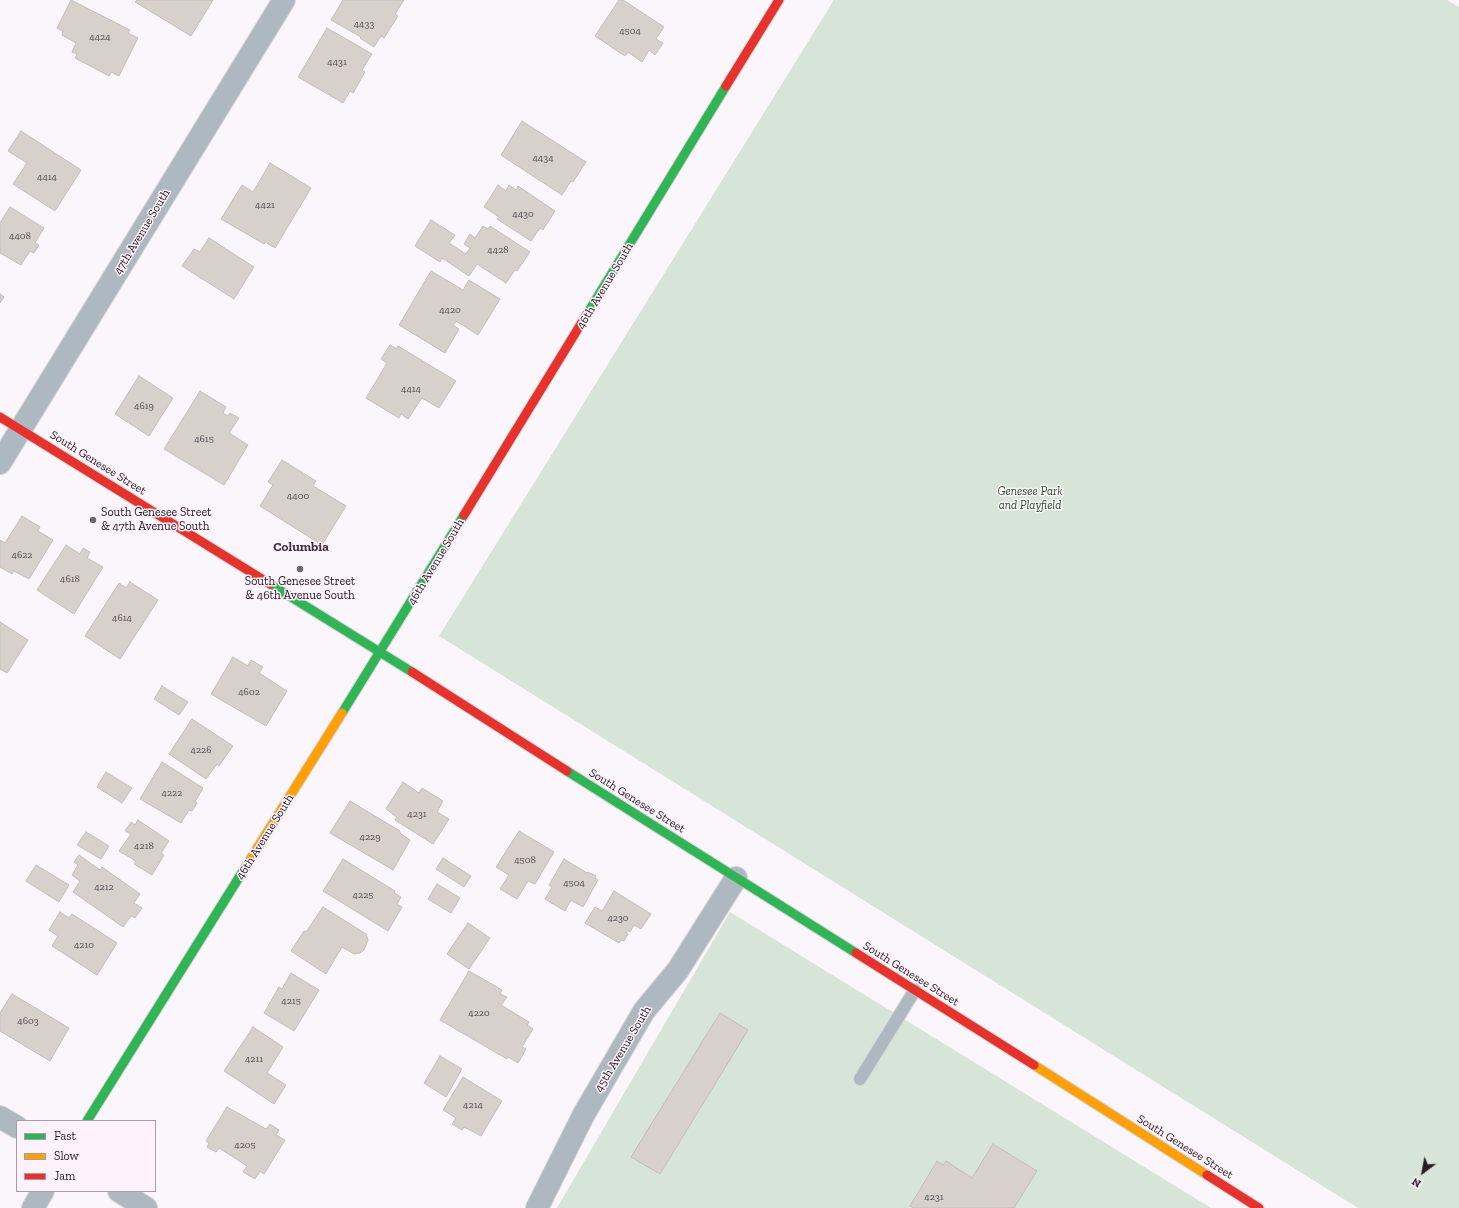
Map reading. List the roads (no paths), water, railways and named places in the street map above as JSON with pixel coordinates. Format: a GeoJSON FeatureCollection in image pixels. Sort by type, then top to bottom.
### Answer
{"type":"FeatureCollection","features":[{"type":"Feature","properties":{"kind":"street","name":"47th Avenue South"},"geometry":{"type":"LineString","coordinates":[[0,463],[284,0]]}},
{"type":"Feature","properties":{"kind":"street","name":"46th Avenue South"},"geometry":{"type":"LineString","coordinates":[[88,1120],[380,652],[779,0]]}},
{"type":"Feature","properties":{"kind":"street","name":"South Genesee Street"},"geometry":{"type":"LineString","coordinates":[[0,417],[380,652],[1259,1208]]}},
{"type":"Feature","properties":{"kind":"street","name":"45th Avenue South"},"geometry":{"type":"LineString","coordinates":[[537,1208],[584,1114],[644,1011],[678,970],[736,878]]}},
{"type":"Feature","properties":{"kind":"street"},"geometry":{"type":"LineString","coordinates":[[0,1117],[16,1126]]}},
{"type":"Feature","properties":{"kind":"street"},"geometry":{"type":"LineString","coordinates":[[33,1208],[42,1192]]}},
{"type":"Feature","properties":{"kind":"street"},"geometry":{"type":"LineString","coordinates":[[121,1192],[146,1208]]}},
{"type":"Feature","properties":{"kind":"lane"},"geometry":{"type":"LineString","coordinates":[[860,1079],[915,990]]}},
{"type":"Feature","properties":{"kind":"place","name":"South Genesee Street & 47th Avenue South"},"geometry":{"type":"Point","coordinates":[93,520]}},
{"type":"Feature","properties":{"kind":"place","name":"South Genesee Street & 46th Avenue South"},"geometry":{"type":"Point","coordinates":[300,569]}},
{"type":"Feature","properties":{"kind":"district","name":"Columbia"},"geometry":{"type":"Point","coordinates":[301,547]}},
{"type":"Feature","properties":{"kind":"park label","name":"Genesee Park and Playfield"},"geometry":{"type":"Point","coordinates":[1030,499]}}]}
